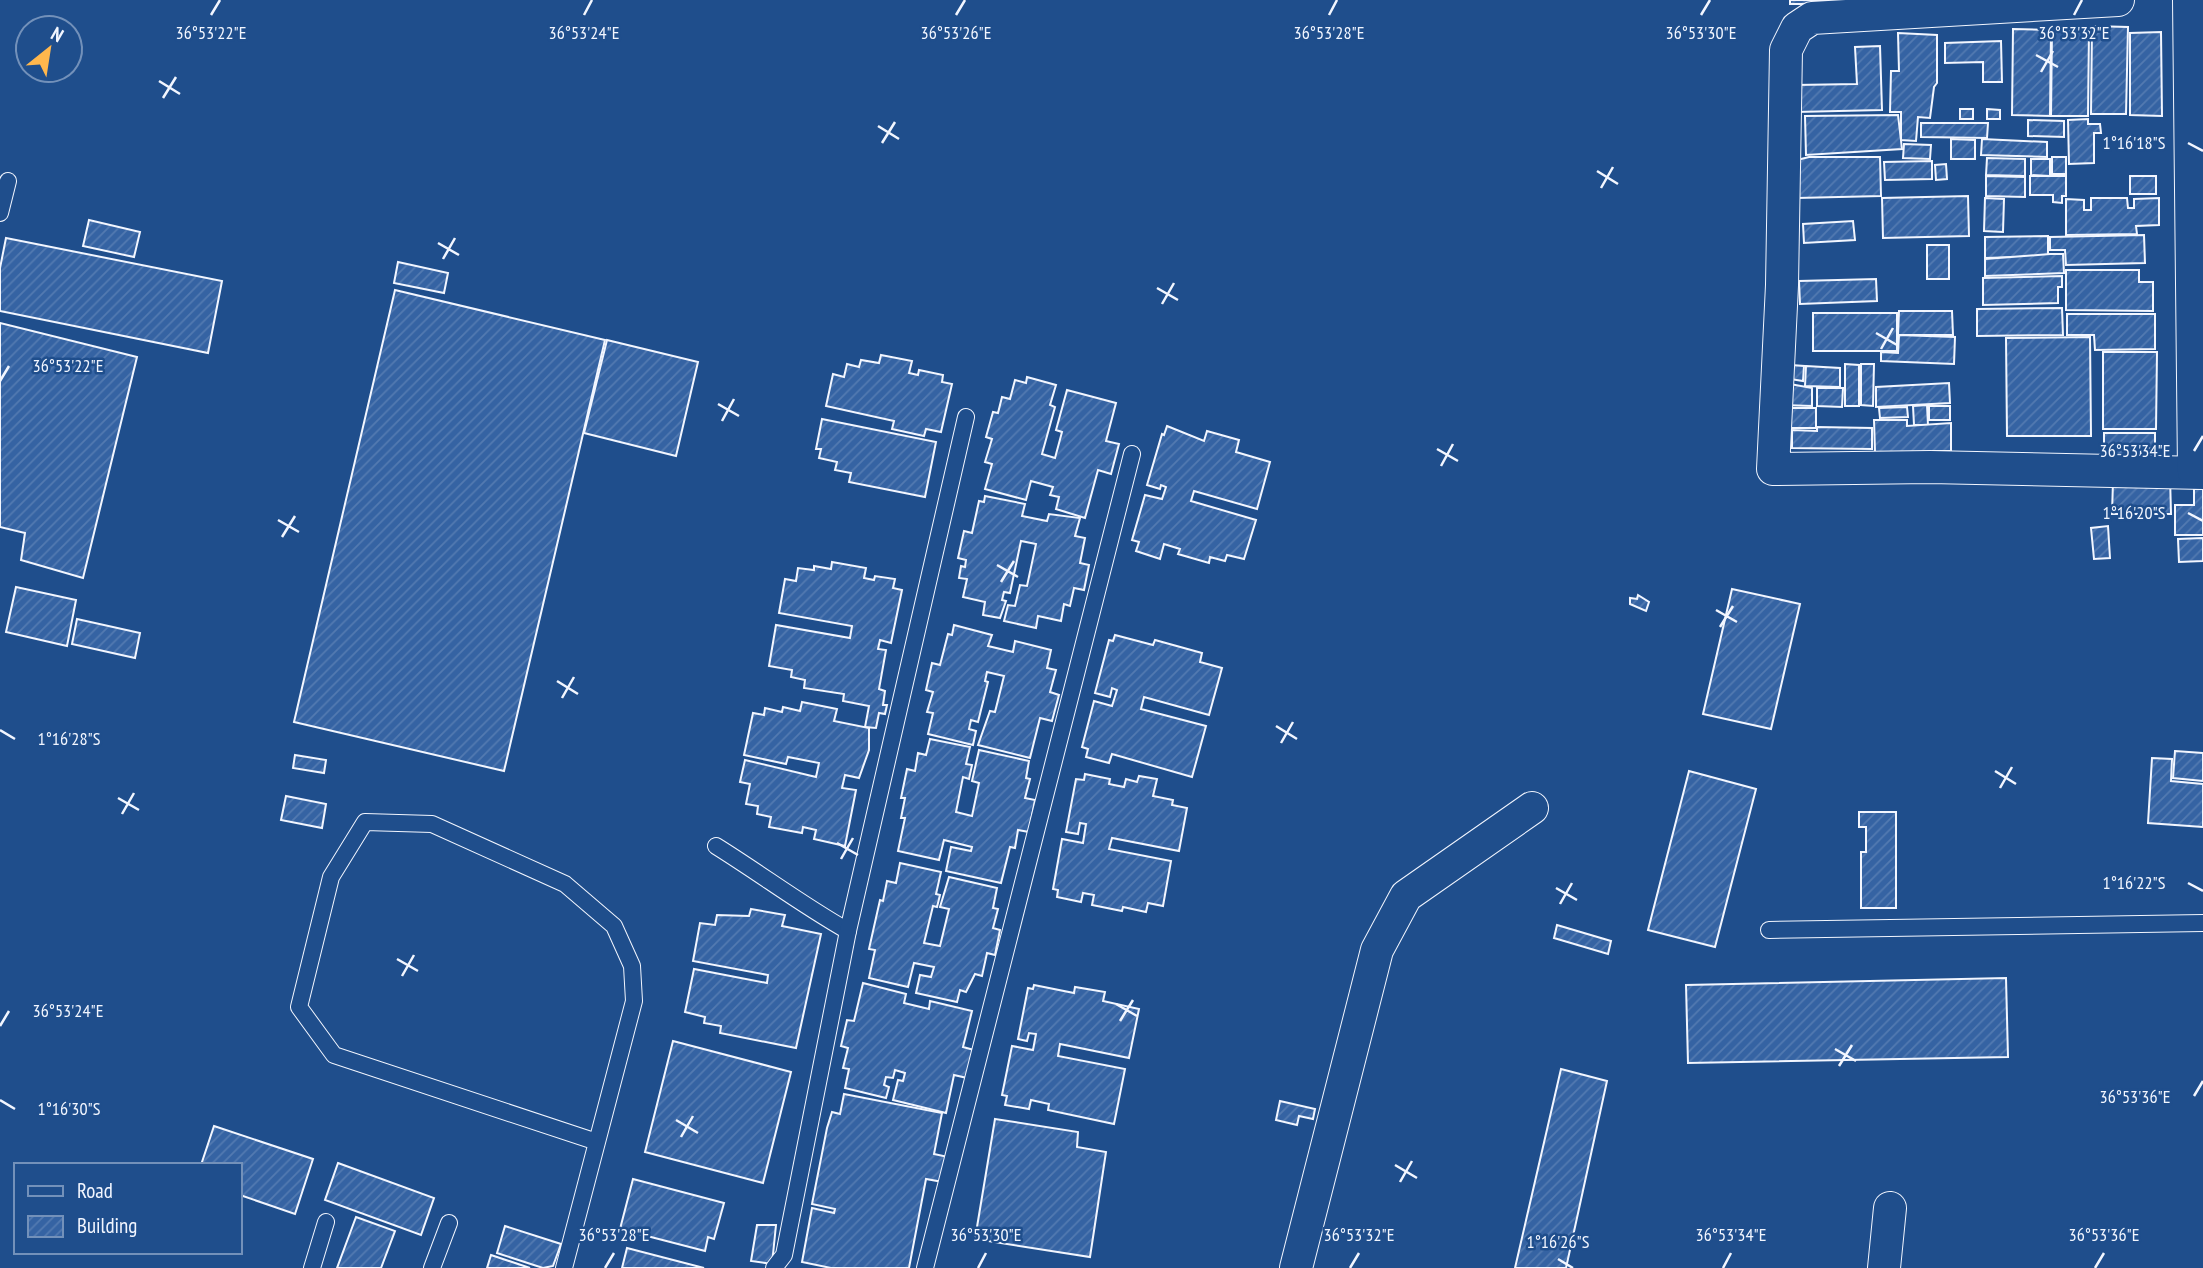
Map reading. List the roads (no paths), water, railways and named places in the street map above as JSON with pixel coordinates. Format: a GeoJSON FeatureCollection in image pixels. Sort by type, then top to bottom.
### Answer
{"type":"FeatureCollection","features":[{"type":"Feature","properties":{"kind":"street"},"geometry":{"type":"LineString","coordinates":[[2118,0],[1812,18],[1797,28],[1786,50],[1782,285],[1773,469],[1930,467],[2198,473],[2189,0]]}},
{"type":"Feature","properties":{"kind":"street"},"geometry":{"type":"LineString","coordinates":[[1296,1268],[1377,950],[1406,896],[1532,808]]}},
{"type":"Feature","properties":{"kind":"street"},"geometry":{"type":"LineString","coordinates":[[1884,1268],[1890,1208]]}},
{"type":"Feature","properties":{"kind":"lane"},"geometry":{"type":"LineString","coordinates":[[0,213],[8,181]]}},
{"type":"Feature","properties":{"kind":"lane"},"geometry":{"type":"LineString","coordinates":[[774,1268],[784,1255],[848,931],[966,417]]}},
{"type":"Feature","properties":{"kind":"lane"},"geometry":{"type":"LineString","coordinates":[[925,1268],[1132,454]]}},
{"type":"Feature","properties":{"kind":"lane"},"geometry":{"type":"LineString","coordinates":[[564,1268],[634,1001],[632,966],[614,926],[565,884],[432,824],[365,822],[331,877],[299,1007],[334,1055],[597,1142]]}},
{"type":"Feature","properties":{"kind":"lane"},"geometry":{"type":"LineString","coordinates":[[716,846],[773,881],[800,904],[848,931]]}},
{"type":"Feature","properties":{"kind":"lane"},"geometry":{"type":"LineString","coordinates":[[1769,930],[2203,923]]}},
{"type":"Feature","properties":{"kind":"lane"},"geometry":{"type":"LineString","coordinates":[[312,1268],[326,1222]]}},
{"type":"Feature","properties":{"kind":"lane"},"geometry":{"type":"LineString","coordinates":[[432,1268],[449,1223]]}}]}
